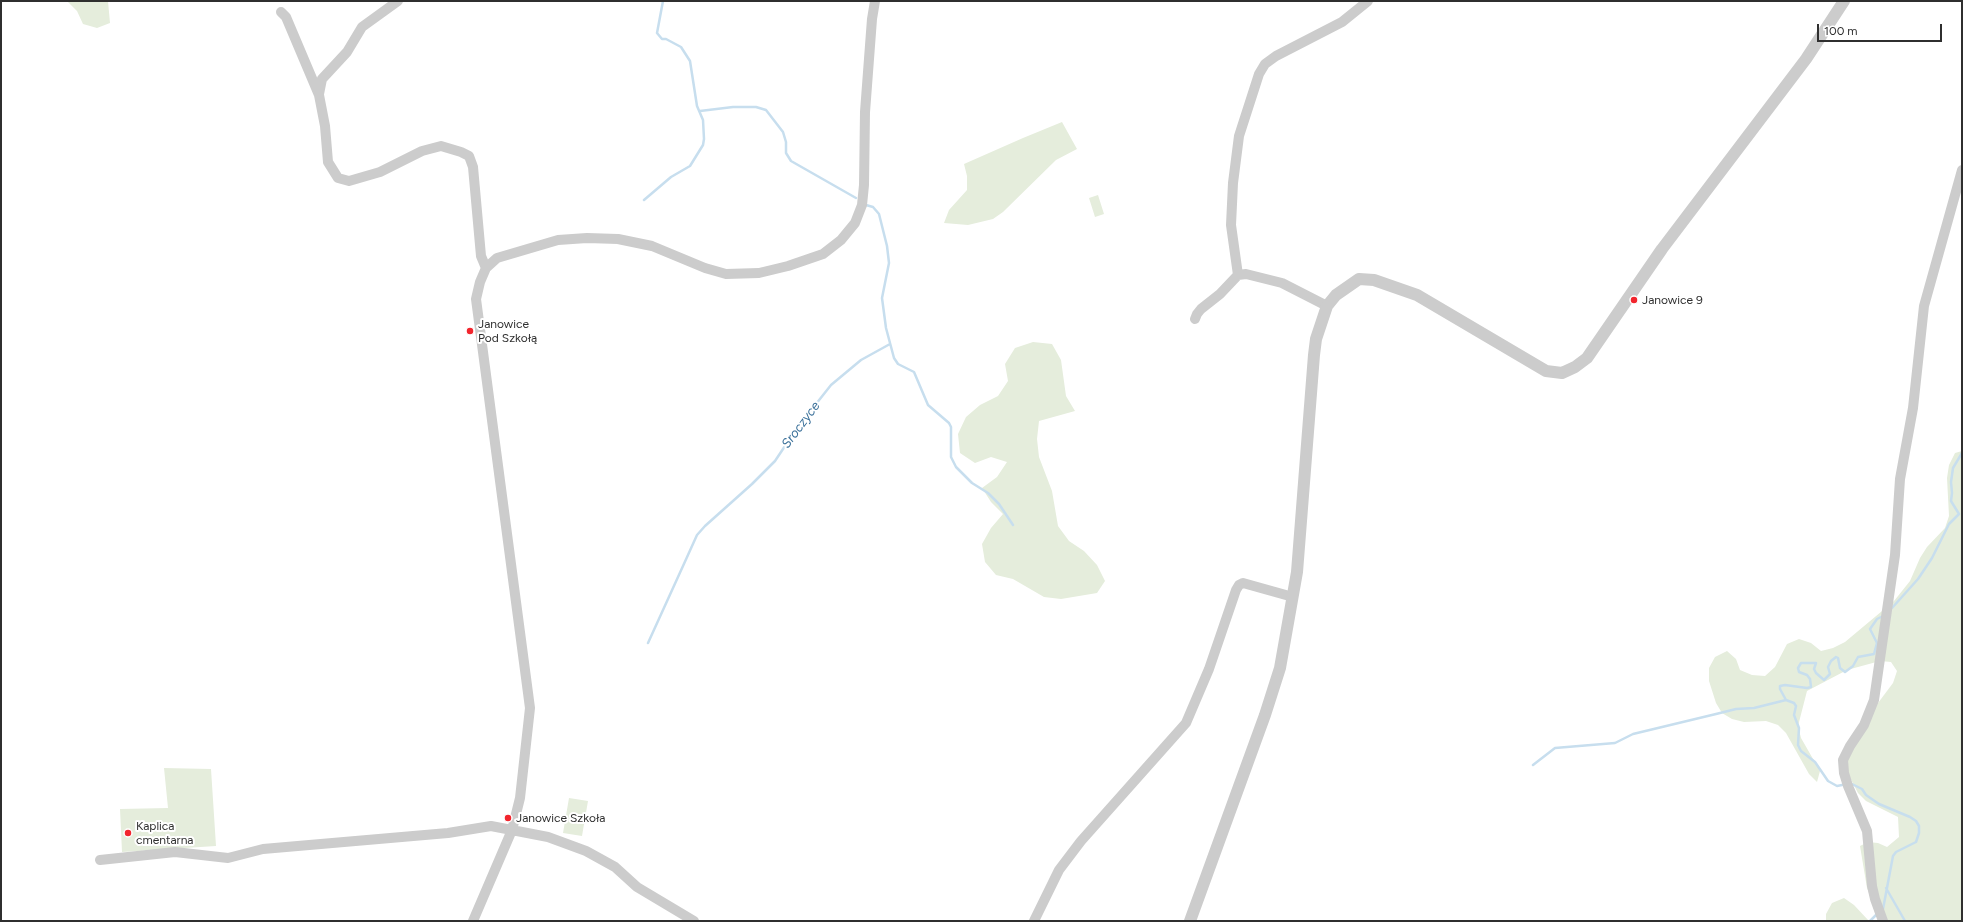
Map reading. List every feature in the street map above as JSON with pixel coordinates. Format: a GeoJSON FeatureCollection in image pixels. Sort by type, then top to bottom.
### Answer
{"type":"FeatureCollection","features":[{"type":"Feature","properties":{"kind":"street"},"geometry":{"type":"LineString","coordinates":[[319,95],[322,79],[347,52],[362,27],[398,1]]}},
{"type":"Feature","properties":{"kind":"street"},"geometry":{"type":"LineString","coordinates":[[473,921],[512,830],[520,798],[530,708],[476,299],[480,282],[486,268],[498,258],[527,249],[558,240],[587,238],[618,239],[652,246],[705,268],[726,274],[759,273],[788,266],[822,254],[841,240],[855,223],[862,205],[864,185],[865,112],[872,20],[875,1]]}},
{"type":"Feature","properties":{"kind":"street"},"geometry":{"type":"LineString","coordinates":[[1238,275],[1231,225],[1233,183],[1239,136],[1259,74],[1266,64],[1276,56],[1333,28],[1368,1]]}},
{"type":"Feature","properties":{"kind":"street"},"geometry":{"type":"LineString","coordinates":[[1190,921],[1265,715],[1280,668],[1297,572],[1316,339],[1327,306],[1336,295],[1359,279],[1374,280],[1417,295],[1546,371],[1562,373],[1575,367],[1587,358],[1662,249],[1806,59],[1844,1]]}},
{"type":"Feature","properties":{"kind":"street"},"geometry":{"type":"LineString","coordinates":[[281,12],[286,17],[319,95],[325,126],[328,162],[338,178],[349,180],[380,172],[422,151],[441,146],[461,152],[468,156],[473,167],[475,179],[481,256],[486,268]]}},
{"type":"Feature","properties":{"kind":"street"},"geometry":{"type":"LineString","coordinates":[[1883,921],[1872,886],[1867,831],[1848,786],[1844,773],[1843,760],[1850,746],[1864,725],[1874,700],[1895,555],[1900,479],[1913,408],[1924,306],[1962,170]]}},
{"type":"Feature","properties":{"kind":"street"},"geometry":{"type":"LineString","coordinates":[[1195,319],[1201,309],[1220,294],[1238,275],[1246,274],[1282,283],[1327,306]]}},
{"type":"Feature","properties":{"kind":"street"},"geometry":{"type":"LineString","coordinates":[[1034,921],[1059,870],[1081,842],[1186,723],[1209,669],[1239,585],[1243,583],[1293,597]]}},
{"type":"Feature","properties":{"kind":"street"},"geometry":{"type":"LineString","coordinates":[[100,860],[175,852],[228,858],[263,849],[448,833],[491,826],[548,836],[586,851],[615,868],[637,887],[694,921]]}},
{"type":"Feature","properties":{"kind":"green space"},"geometry":{"type":"Polygon","coordinates":[[[67,1],[108,1],[110,23],[97,28],[83,24],[77,11],[67,1]]]}},
{"type":"Feature","properties":{"kind":"green space"},"geometry":{"type":"Polygon","coordinates":[[[1062,122],[1077,149],[1056,160],[1003,212],[993,219],[968,225],[944,223],[949,210],[967,190],[967,176],[964,164],[1062,122]]]}},
{"type":"Feature","properties":{"kind":"green space"},"geometry":{"type":"Polygon","coordinates":[[[1098,195],[1104,214],[1095,217],[1089,198],[1098,195]]]}},
{"type":"Feature","properties":{"kind":"green space"},"geometry":{"type":"Polygon","coordinates":[[[1033,342],[1052,344],[1061,360],[1066,396],[1075,411],[1039,421],[1037,439],[1039,457],[1052,491],[1058,526],[1069,541],[1084,551],[1097,565],[1105,581],[1097,593],[1061,599],[1044,597],[1013,579],[996,575],[985,562],[982,544],[991,528],[1003,514],[991,502],[982,488],[997,477],[1007,462],[991,457],[975,463],[960,453],[958,434],[966,417],[980,405],[998,396],[1008,381],[1005,364],[1015,348],[1033,342]]]}},
{"type":"Feature","properties":{"kind":"green space"},"geometry":{"type":"Polygon","coordinates":[[[1962,451],[1962,921],[1886,921],[1873,903],[1867,888],[1860,846],[1868,842],[1878,843],[1887,847],[1899,837],[1898,817],[1866,801],[1858,793],[1847,772],[1846,760],[1878,703],[1893,683],[1897,671],[1891,662],[1880,661],[1847,670],[1807,691],[1798,726],[1801,738],[1820,771],[1817,782],[1809,774],[1786,733],[1778,725],[1766,721],[1744,722],[1732,719],[1722,713],[1716,703],[1709,681],[1709,668],[1715,657],[1727,651],[1736,659],[1740,670],[1752,675],[1765,676],[1775,667],[1787,644],[1799,639],[1811,643],[1821,651],[1833,648],[1845,642],[1894,601],[1910,581],[1920,558],[1927,547],[1945,528],[1949,516],[1947,478],[1949,465],[1955,453],[1962,451]]]}},
{"type":"Feature","properties":{"kind":"green space"},"geometry":{"type":"Polygon","coordinates":[[[164,768],[211,769],[216,846],[122,852],[120,809],[168,808],[164,768]]]}},
{"type":"Feature","properties":{"kind":"green space"},"geometry":{"type":"Polygon","coordinates":[[[569,798],[588,801],[582,836],[563,833],[569,798]]]}},
{"type":"Feature","properties":{"kind":"green space"},"geometry":{"type":"Polygon","coordinates":[[[1844,898],[1854,905],[1869,921],[1826,921],[1826,914],[1832,903],[1844,898]]]}},
{"type":"Feature","properties":{"kind":"waterway","name":"Sroczyce"},"geometry":{"type":"LineString","coordinates":[[644,200],[671,177],[690,166],[703,145],[704,139],[703,120],[697,106],[690,61],[681,47],[666,39],[662,39],[657,33],[663,1]]}},
{"type":"Feature","properties":{"kind":"waterway","name":"Sroczyce"},"geometry":{"type":"LineString","coordinates":[[700,111],[733,107],[756,107],[766,110],[783,132],[786,142],[786,153],[791,161],[856,198]]}},
{"type":"Feature","properties":{"kind":"waterway"},"geometry":{"type":"LineString","coordinates":[[866,205],[873,207],[879,214],[887,246],[889,263],[882,298],[886,328],[894,358],[898,364],[914,372],[928,405],[949,423],[951,427],[951,457],[956,467],[972,483],[988,493],[999,504],[1013,525]]}},
{"type":"Feature","properties":{"kind":"waterway","name":"Sroczyce"},"geometry":{"type":"LineString","coordinates":[[648,643],[697,535],[775,461],[797,428],[831,385],[861,360],[890,344]]}},
{"type":"Feature","properties":{"kind":"waterway"},"geometry":{"type":"LineString","coordinates":[[1892,608],[1918,579],[1932,558],[1949,524],[1959,514],[1951,501],[1951,482],[1953,468],[1962,453]]}},
{"type":"Feature","properties":{"kind":"waterway"},"geometry":{"type":"LineString","coordinates":[[1842,785],[1837,786],[1828,781],[1815,762],[1801,751],[1798,745],[1799,728],[1794,715],[1796,706],[1794,703],[1786,700],[1780,686],[1811,687],[1810,679],[1807,675],[1799,672],[1798,668],[1801,663],[1816,663],[1814,669],[1816,673],[1824,680],[1830,674],[1828,667],[1831,661],[1836,657],[1838,658],[1840,668],[1845,672],[1853,666],[1858,657],[1874,654],[1877,643],[1870,629],[1877,619],[1883,616]]}},
{"type":"Feature","properties":{"kind":"waterway"},"geometry":{"type":"LineString","coordinates":[[1533,765],[1555,748],[1615,743],[1633,734],[1736,709],[1754,708],[1786,700]]}},
{"type":"Feature","properties":{"kind":"waterway"},"geometry":{"type":"LineString","coordinates":[[1852,784],[1862,789],[1866,795],[1879,804],[1910,817],[1916,821],[1919,826],[1919,833],[1916,842],[1896,852],[1893,856],[1883,909]]}},
{"type":"Feature","properties":{"kind":"waterway"},"geometry":{"type":"LineString","coordinates":[[1886,888],[1905,921]]}},
{"type":"Feature","properties":{"kind":"waterway"},"geometry":{"type":"LineString","coordinates":[[1870,921],[1877,914]]}},
{"type":"Feature","properties":{"kind":"place","name":"Janowice 9"},"geometry":{"type":"Point","coordinates":[1634,300]}},
{"type":"Feature","properties":{"kind":"place","name":"Janowice Pod Szkołą"},"geometry":{"type":"Point","coordinates":[470,331]}},
{"type":"Feature","properties":{"kind":"place","name":"Janowice Szkoła"},"geometry":{"type":"Point","coordinates":[508,818]}},
{"type":"Feature","properties":{"kind":"place","name":"Kaplica cmentarna"},"geometry":{"type":"Point","coordinates":[128,833]}}]}
